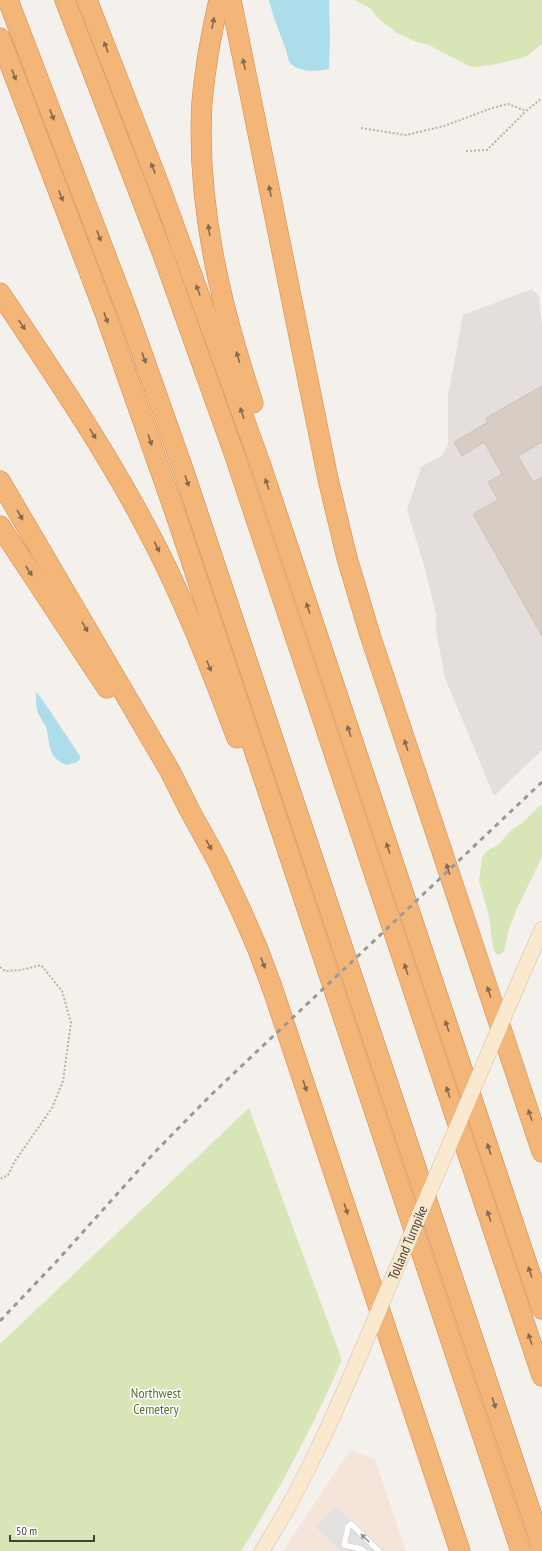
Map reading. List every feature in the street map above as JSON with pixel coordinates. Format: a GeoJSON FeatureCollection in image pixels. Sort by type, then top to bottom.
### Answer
{"type":"FeatureCollection","features":[{"type":"Feature","properties":{"kind":"highway"},"geometry":{"type":"LineString","coordinates":[[8,0],[127,311],[185,476],[542,1546]]}},
{"type":"Feature","properties":{"kind":"highway"},"geometry":{"type":"LineString","coordinates":[[65,0],[162,252],[234,453],[542,1376]]}},
{"type":"Feature","properties":{"kind":"highway"},"geometry":{"type":"LineString","coordinates":[[87,0],[166,204],[260,462],[542,1309]]}},
{"type":"Feature","properties":{"kind":"highway"},"geometry":{"type":"LineString","coordinates":[[219,0],[207,58],[202,104],[203,172],[213,252],[230,327],[257,416],[260,443],[260,462]]}},
{"type":"Feature","properties":{"kind":"highway"},"geometry":{"type":"LineString","coordinates":[[231,0],[323,457],[347,558],[370,635],[542,1152]]}},
{"type":"Feature","properties":{"kind":"highway"},"geometry":{"type":"LineString","coordinates":[[0,38],[76,236],[139,408],[271,798],[521,1551]]}},
{"type":"Feature","properties":{"kind":"highway"},"geometry":{"type":"LineString","coordinates":[[0,292],[75,405],[144,522],[190,619],[241,748],[252,770],[271,798]]}},
{"type":"Feature","properties":{"kind":"highway"},"geometry":{"type":"LineString","coordinates":[[0,481],[170,771],[231,889],[265,968],[460,1551]]}},
{"type":"Feature","properties":{"kind":"highway"},"geometry":{"type":"LineString","coordinates":[[0,526],[164,775],[190,811]]}},
{"type":"Feature","properties":{"kind":"main road","name":"Tolland Turnpike"},"geometry":{"type":"LineString","coordinates":[[262,1551],[290,1504],[313,1460],[361,1352],[542,929]]}},
{"type":"Feature","properties":{"kind":"lane"},"geometry":{"type":"LineString","coordinates":[[364,1551],[344,1545],[348,1528],[351,1524],[379,1551]]}},
{"type":"Feature","properties":{"kind":"path"},"geometry":{"type":"LineString","coordinates":[[466,151],[487,150],[526,111],[542,98]]}},
{"type":"Feature","properties":{"kind":"path"},"geometry":{"type":"LineString","coordinates":[[361,128],[406,135],[444,126],[492,108],[508,104],[526,111]]}},
{"type":"Feature","properties":{"kind":"path"},"geometry":{"type":"LineString","coordinates":[[0,967],[5,971],[21,970],[41,965],[62,991],[71,1024],[63,1081],[52,1108],[15,1161],[8,1175],[0,1178]]}},
{"type":"Feature","properties":{"kind":"shaded area"},"geometry":{"type":"Polygon","coordinates":[[[532,289],[539,297],[542,326],[542,750],[494,796],[445,678],[436,630],[436,615],[425,569],[407,510],[421,467],[442,456],[448,445],[448,395],[463,315],[532,289]]]}},
{"type":"Feature","properties":{"kind":"shaded area"},"geometry":{"type":"Polygon","coordinates":[[[351,1449],[375,1460],[406,1551],[283,1551],[351,1449]]]}},
{"type":"Feature","properties":{"kind":"shaded area"},"geometry":{"type":"Polygon","coordinates":[[[336,1506],[382,1551],[341,1551],[316,1527],[336,1506]]]}},
{"type":"Feature","properties":{"kind":"green space"},"geometry":{"type":"Polygon","coordinates":[[[355,0],[542,0],[542,44],[530,54],[511,61],[471,67],[429,45],[416,42],[397,33],[379,19],[370,8],[355,0]]]}},
{"type":"Feature","properties":{"kind":"green space"},"geometry":{"type":"Polygon","coordinates":[[[542,804],[542,857],[518,906],[509,929],[504,951],[497,955],[493,948],[489,916],[479,881],[482,858],[487,851],[499,844],[511,830],[521,824],[542,804]]]}},
{"type":"Feature","properties":{"kind":"green space","name":"Northwest Cemetery"},"geometry":{"type":"Polygon","coordinates":[[[249,1108],[342,1360],[308,1433],[282,1481],[241,1551],[0,1551],[0,1344],[249,1108]]]}},
{"type":"Feature","properties":{"kind":"water"},"geometry":{"type":"Polygon","coordinates":[[[269,0],[329,0],[329,69],[314,71],[304,70],[291,64],[288,59],[269,0]]]}},
{"type":"Feature","properties":{"kind":"water"},"geometry":{"type":"Polygon","coordinates":[[[36,692],[80,756],[80,759],[77,762],[67,765],[60,762],[52,754],[46,727],[37,711],[36,692]]]}},
{"type":"Feature","properties":{"kind":"building"},"geometry":{"type":"Polygon","coordinates":[[[542,386],[542,442],[518,456],[533,482],[542,477],[542,636],[473,514],[498,500],[488,482],[502,474],[484,442],[462,456],[454,442],[488,422],[486,418],[542,386]]]}},
{"type":"Feature","properties":{"kind":"railway"},"geometry":{"type":"LineString","coordinates":[[0,1321],[56,1262],[154,1153],[213,1093],[542,782]]}}]}
